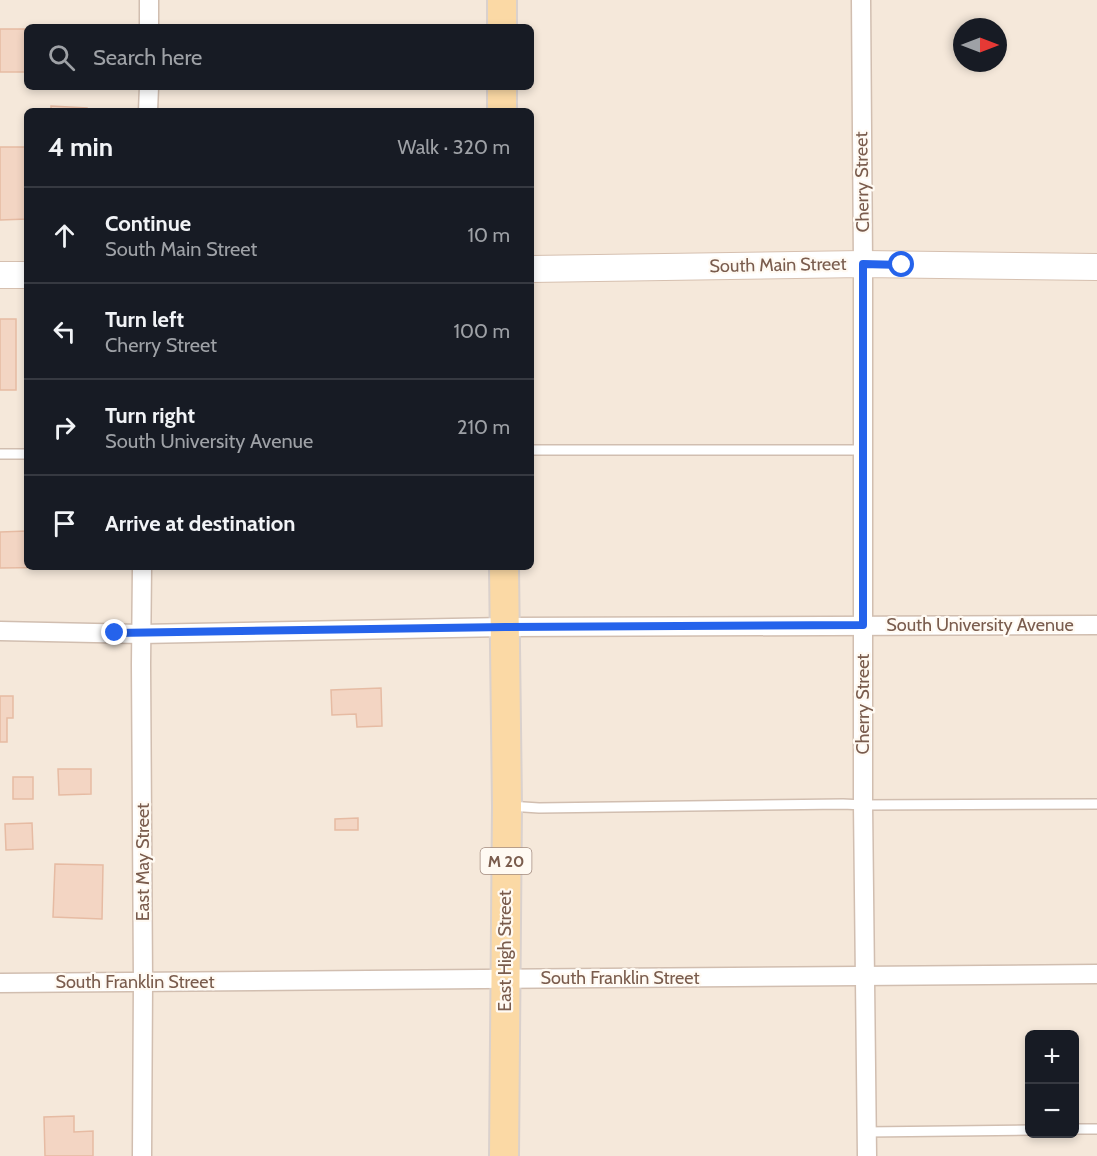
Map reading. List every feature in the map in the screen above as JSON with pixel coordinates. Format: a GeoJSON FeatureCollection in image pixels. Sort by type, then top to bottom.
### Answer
{"type":"FeatureCollection","features":[{"type":"Feature","properties":{"kind":"main road"},"geometry":{"type":"LineString","coordinates":[[502,0],[502,24]]}},
{"type":"Feature","properties":{"kind":"main road"},"geometry":{"type":"LineString","coordinates":[[502,90],[502,108]]}},
{"type":"Feature","properties":{"kind":"main road","name":"East High Street"},"geometry":{"type":"LineString","coordinates":[[504,570],[507,806],[504,1156]]}},
{"type":"Feature","properties":{"kind":"street"},"geometry":{"type":"LineString","coordinates":[[149,0],[149,24]]}},
{"type":"Feature","properties":{"kind":"street","name":"Cherry Street"},"geometry":{"type":"LineString","coordinates":[[861,0],[863,805],[867,1156]]}},
{"type":"Feature","properties":{"kind":"street"},"geometry":{"type":"LineString","coordinates":[[148,90],[148,108]]}},
{"type":"Feature","properties":{"kind":"street","name":"South Main Street"},"geometry":{"type":"LineString","coordinates":[[534,269],[863,264],[1097,267]]}},
{"type":"Feature","properties":{"kind":"street"},"geometry":{"type":"LineString","coordinates":[[0,275],[24,275]]}},
{"type":"Feature","properties":{"kind":"street","name":"East May Street"},"geometry":{"type":"LineString","coordinates":[[142,570],[142,1156]]}},
{"type":"Feature","properties":{"kind":"street","name":"South University Avenue"},"geometry":{"type":"LineString","coordinates":[[0,631],[141,634],[505,627],[1097,625]]}},
{"type":"Feature","properties":{"kind":"street","name":"South Franklin Street"},"geometry":{"type":"LineString","coordinates":[[0,983],[1097,974]]}},
{"type":"Feature","properties":{"kind":"lane"},"geometry":{"type":"LineString","coordinates":[[534,450],[863,450]]}},
{"type":"Feature","properties":{"kind":"lane"},"geometry":{"type":"LineString","coordinates":[[0,454],[24,454]]}},
{"type":"Feature","properties":{"kind":"lane"},"geometry":{"type":"LineString","coordinates":[[507,806],[539,808],[843,804],[1097,804]]}},
{"type":"Feature","properties":{"kind":"lane"},"geometry":{"type":"LineString","coordinates":[[1079,1129],[1097,1129]]}},
{"type":"Feature","properties":{"kind":"lane"},"geometry":{"type":"LineString","coordinates":[[866,1132],[1025,1130]]}},
{"type":"Feature","properties":{"kind":"shaded area"},"geometry":{"type":"Polygon","coordinates":[[[0,0],[1097,0],[1097,1156],[0,1156],[0,0]]]}},
{"type":"Feature","properties":{"kind":"building"},"geometry":{"type":"Polygon","coordinates":[[[0,29],[24,29],[24,72],[0,72],[0,29]]]}},
{"type":"Feature","properties":{"kind":"building"},"geometry":{"type":"Polygon","coordinates":[[[51,106],[87,108],[51,108],[51,106]]]}},
{"type":"Feature","properties":{"kind":"building"},"geometry":{"type":"Polygon","coordinates":[[[0,147],[24,147],[24,219],[0,220],[0,147]]]}},
{"type":"Feature","properties":{"kind":"building"},"geometry":{"type":"Polygon","coordinates":[[[0,319],[16,319],[16,390],[0,390],[0,319]]]}},
{"type":"Feature","properties":{"kind":"building"},"geometry":{"type":"Polygon","coordinates":[[[24,531],[24,568],[0,568],[0,532],[24,531]]]}},
{"type":"Feature","properties":{"kind":"building"},"geometry":{"type":"Polygon","coordinates":[[[381,688],[382,726],[357,727],[356,714],[332,715],[331,690],[381,688]]]}},
{"type":"Feature","properties":{"kind":"building"},"geometry":{"type":"Polygon","coordinates":[[[0,696],[13,696],[13,718],[7,718],[7,742],[0,742],[0,696]]]}},
{"type":"Feature","properties":{"kind":"building"},"geometry":{"type":"Polygon","coordinates":[[[58,769],[91,769],[91,794],[59,795],[58,769]]]}},
{"type":"Feature","properties":{"kind":"building"},"geometry":{"type":"Polygon","coordinates":[[[13,777],[33,777],[33,799],[13,799],[13,777]]]}},
{"type":"Feature","properties":{"kind":"building"},"geometry":{"type":"Polygon","coordinates":[[[358,818],[358,830],[335,830],[335,819],[358,818]]]}},
{"type":"Feature","properties":{"kind":"building"},"geometry":{"type":"Polygon","coordinates":[[[32,823],[33,849],[6,850],[5,824],[32,823]]]}},
{"type":"Feature","properties":{"kind":"building"},"geometry":{"type":"Polygon","coordinates":[[[55,864],[103,865],[102,919],[53,917],[55,864]]]}},
{"type":"Feature","properties":{"kind":"building"},"geometry":{"type":"Polygon","coordinates":[[[74,1116],[74,1132],[93,1131],[93,1156],[45,1156],[44,1117],[74,1116]]]}},
{"type":"Feature","properties":{"kind":"route"},"geometry":{"type":"LineString","coordinates":[[115,633],[505,627],[863,625],[863,264],[902,265]]}}]}
